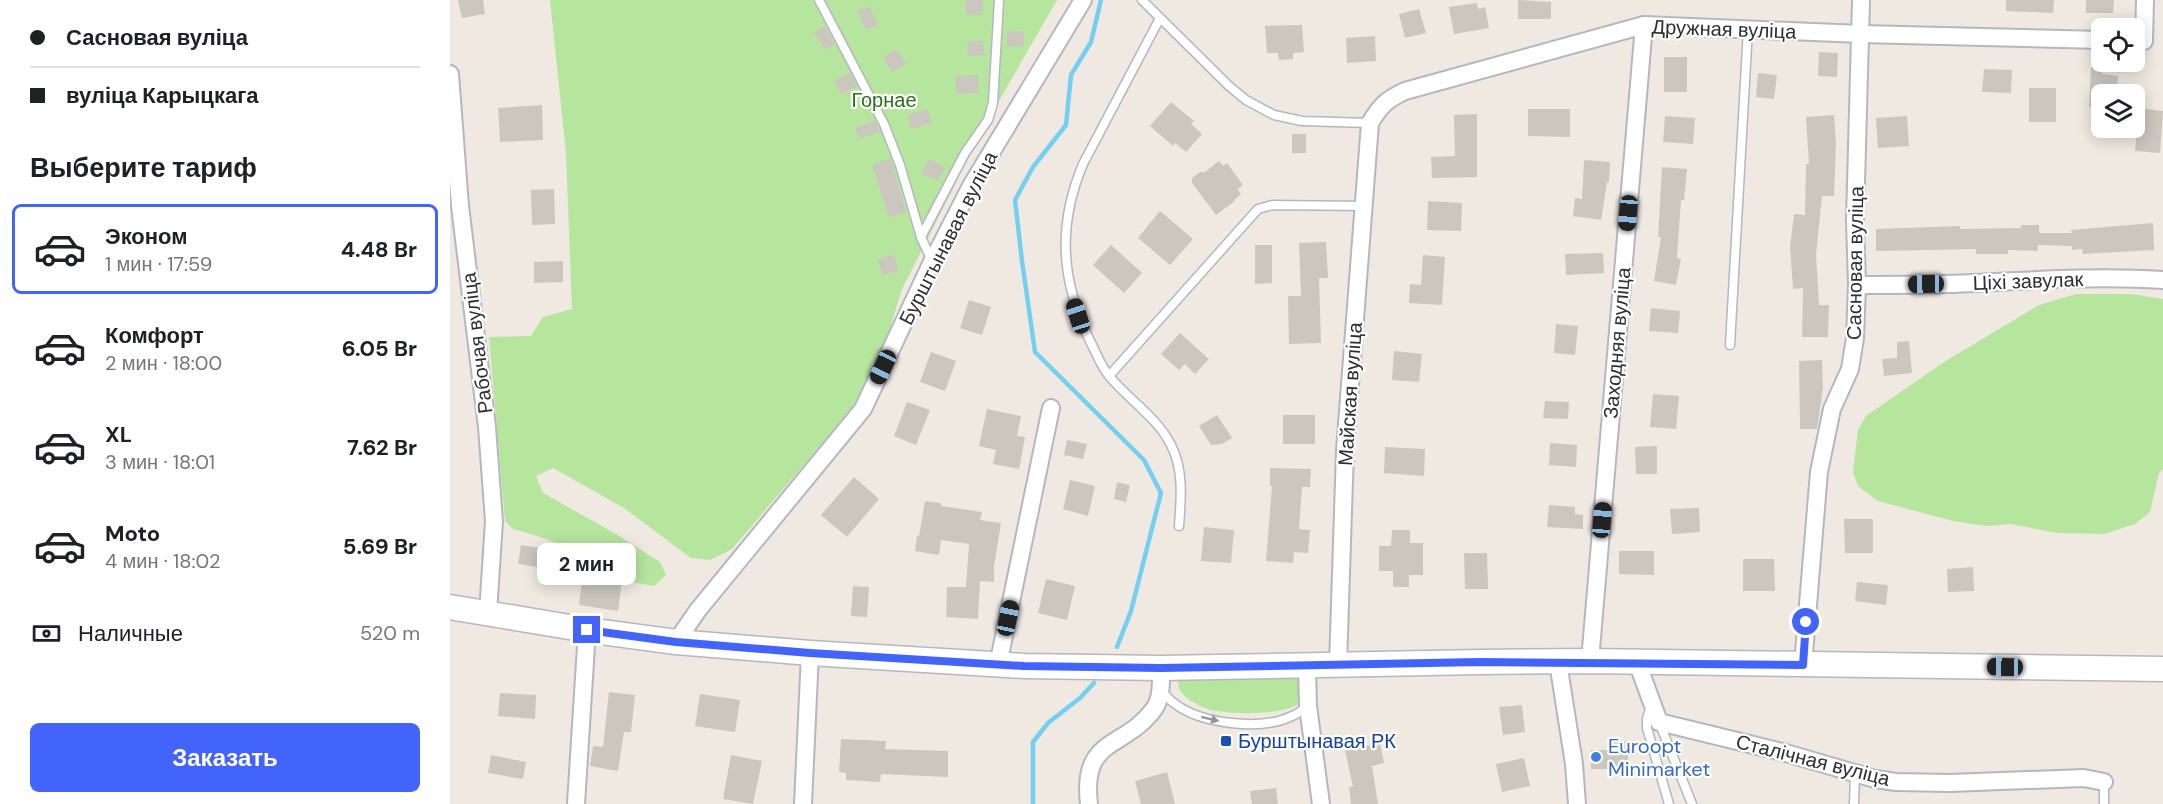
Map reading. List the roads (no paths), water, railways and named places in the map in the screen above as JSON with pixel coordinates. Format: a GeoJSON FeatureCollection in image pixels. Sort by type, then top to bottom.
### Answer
{"type":"FeatureCollection","features":[{"type":"Feature","properties":{"kind":"street","name":"Бурштынавая вуліца"},"geometry":{"type":"LineString","coordinates":[[676,642],[698,610],[863,409],[932,261],[971,186],[1083,0]]}},
{"type":"Feature","properties":{"kind":"street","name":"Сасновая вуліца"},"geometry":{"type":"LineString","coordinates":[[1803,665],[1819,472],[1832,409],[1850,369],[1855,338],[1857,285],[1855,220],[1862,0]]}},
{"type":"Feature","properties":{"kind":"street"},"geometry":{"type":"LineString","coordinates":[[2145,0],[2145,18]]}},
{"type":"Feature","properties":{"kind":"street","name":"Дружная вуліца"},"geometry":{"type":"LineString","coordinates":[[1370,123],[1387,99],[1405,91],[1644,25],[1861,34],[2091,40]]}},
{"type":"Feature","properties":{"kind":"street","name":"Заходняя вуліца"},"geometry":{"type":"LineString","coordinates":[[1590,661],[1644,25]]}},
{"type":"Feature","properties":{"kind":"street","name":"Рабочая вуліца"},"geometry":{"type":"LineString","coordinates":[[450,74],[455,206],[487,427],[494,521],[488,613]]}},
{"type":"Feature","properties":{"kind":"street","name":"Майская вуліца"},"geometry":{"type":"LineString","coordinates":[[1338,665],[1345,450],[1370,123]]}},
{"type":"Feature","properties":{"kind":"street","name":"Ціхі завулак"},"geometry":{"type":"LineString","coordinates":[[1857,285],[2059,279],[2163,280]]}},
{"type":"Feature","properties":{"kind":"street"},"geometry":{"type":"LineString","coordinates":[[998,665],[1051,408]]}},
{"type":"Feature","properties":{"kind":"street"},"geometry":{"type":"LineString","coordinates":[[450,607],[676,642],[1161,679],[1307,666],[1590,661],[2163,669]]}},
{"type":"Feature","properties":{"kind":"street"},"geometry":{"type":"LineString","coordinates":[[576,804],[587,630]]}},
{"type":"Feature","properties":{"kind":"street"},"geometry":{"type":"LineString","coordinates":[[803,804],[810,653]]}},
{"type":"Feature","properties":{"kind":"street"},"geometry":{"type":"LineString","coordinates":[[1558,662],[1574,764],[1577,804]]}},
{"type":"Feature","properties":{"kind":"street"},"geometry":{"type":"LineString","coordinates":[[1637,662],[1659,722]]}},
{"type":"Feature","properties":{"kind":"street"},"geometry":{"type":"LineString","coordinates":[[1307,666],[1308,706],[1321,804]]}},
{"type":"Feature","properties":{"kind":"street"},"geometry":{"type":"LineString","coordinates":[[1089,804],[1088,773],[1092,763],[1101,750],[1138,725],[1155,707],[1161,679]]}},
{"type":"Feature","properties":{"kind":"street","name":"Сталічная вуліца"},"geometry":{"type":"LineString","coordinates":[[1659,722],[1786,753],[1875,779],[1916,783],[2084,778],[2104,782]]}},
{"type":"Feature","properties":{"kind":"lane"},"geometry":{"type":"LineString","coordinates":[[819,0],[884,124],[900,165],[921,237],[932,261]]}},
{"type":"Feature","properties":{"kind":"lane"},"geometry":{"type":"LineString","coordinates":[[921,237],[966,153],[988,120],[993,103],[999,0]]}},
{"type":"Feature","properties":{"kind":"lane"},"geometry":{"type":"LineString","coordinates":[[1142,0],[1246,100],[1274,115],[1302,121],[1370,123]]}},
{"type":"Feature","properties":{"kind":"lane"},"geometry":{"type":"LineString","coordinates":[[1160,18],[1083,164],[1068,210],[1065,234],[1071,294],[1078,316],[1109,376],[1158,426],[1172,446],[1179,467],[1181,494],[1179,526]]}},
{"type":"Feature","properties":{"kind":"lane"},"geometry":{"type":"LineString","coordinates":[[1730,345],[1748,29]]}},
{"type":"Feature","properties":{"kind":"lane"},"geometry":{"type":"LineString","coordinates":[[1109,376],[1258,209],[1272,205],[1364,206]]}},
{"type":"Feature","properties":{"kind":"lane"},"geometry":{"type":"LineString","coordinates":[[1161,679],[1175,704],[1207,719],[1234,723],[1263,723],[1291,717],[1308,706]]}},
{"type":"Feature","properties":{"kind":"lane"},"geometry":{"type":"LineString","coordinates":[[1652,703],[1647,718],[1647,728],[1669,804]]}},
{"type":"Feature","properties":{"kind":"lane"},"geometry":{"type":"LineString","coordinates":[[1659,722],[1692,804]]}},
{"type":"Feature","properties":{"kind":"lane"},"geometry":{"type":"LineString","coordinates":[[1854,804],[1855,774]]}},
{"type":"Feature","properties":{"kind":"lane"},"geometry":{"type":"LineString","coordinates":[[2104,782],[2104,804]]}},
{"type":"Feature","properties":{"kind":"waterway"},"geometry":{"type":"LineString","coordinates":[[1101,0],[1091,42],[1071,75],[1066,125],[1033,167],[1015,200],[1035,352],[1144,460],[1161,493],[1131,611],[1117,647]]}},
{"type":"Feature","properties":{"kind":"waterway"},"geometry":{"type":"LineString","coordinates":[[1033,804],[1033,742],[1048,723],[1080,698],[1094,683]]}},
{"type":"Feature","properties":{"kind":"place","name":"Бурштынавая РК"},"geometry":{"type":"Point","coordinates":[1226,741]}},
{"type":"Feature","properties":{"kind":"place","name":"Euroopt Minimarket"},"geometry":{"type":"Point","coordinates":[1596,757]}},
{"type":"Feature","properties":{"kind":"park label","name":"Горнае"},"geometry":{"type":"Point","coordinates":[884,100]}}]}
